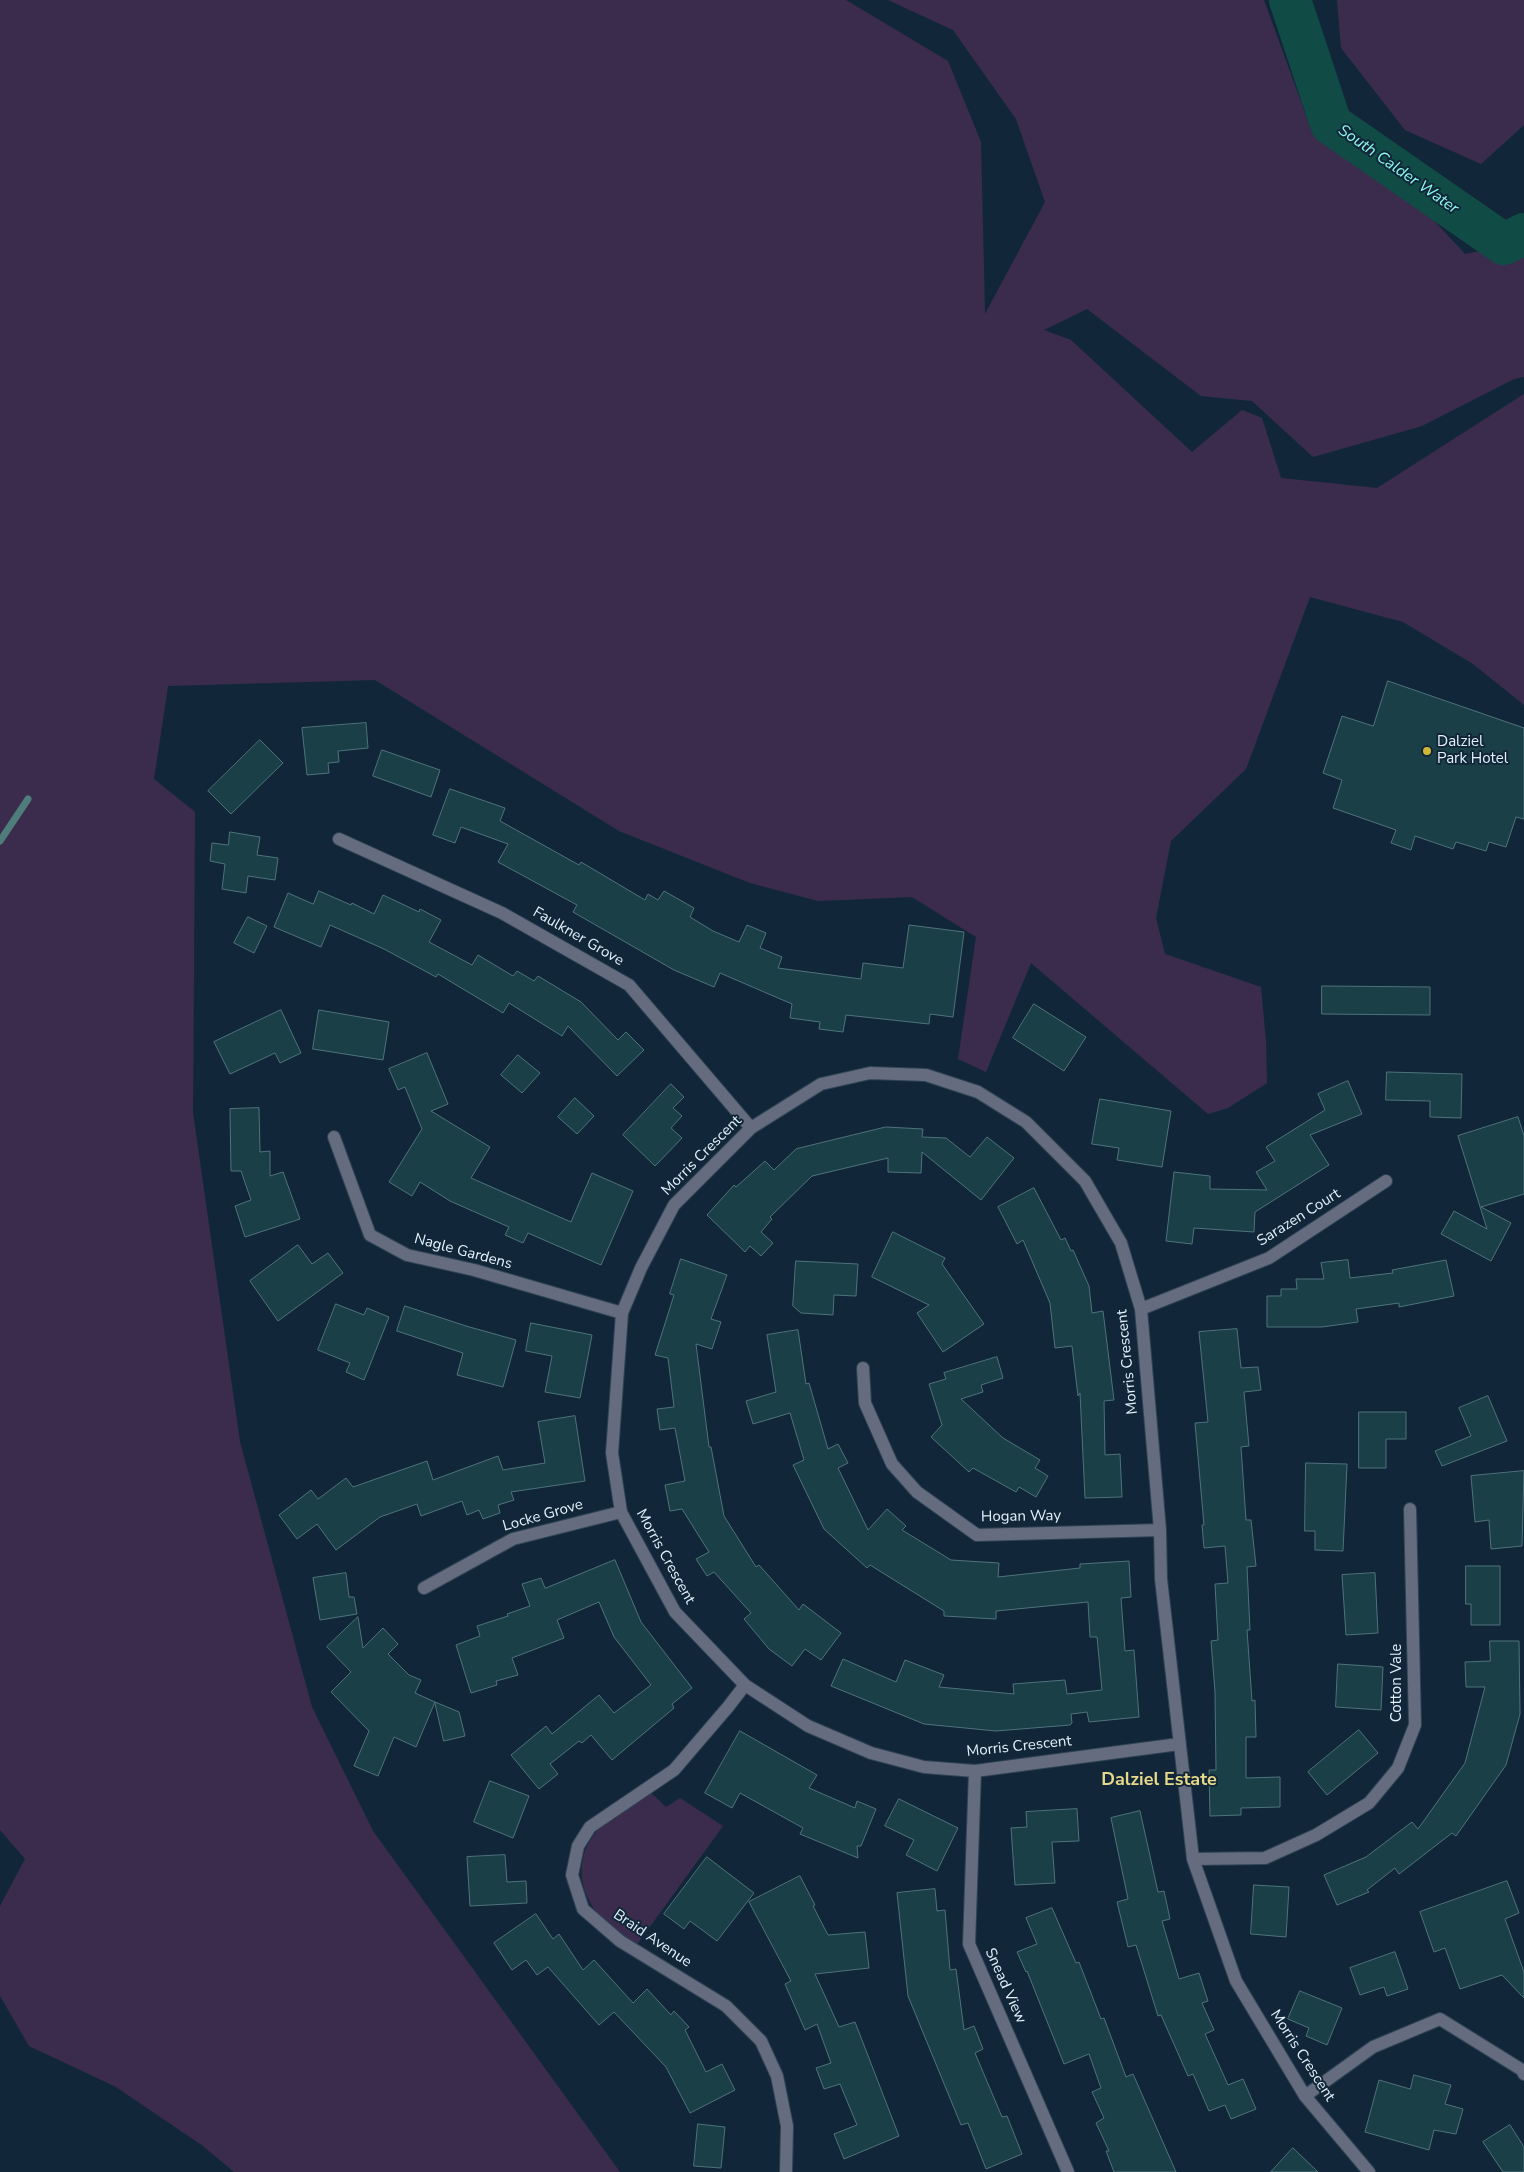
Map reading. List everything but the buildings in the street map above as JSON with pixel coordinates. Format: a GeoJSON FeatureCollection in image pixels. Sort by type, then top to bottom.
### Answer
{"type":"FeatureCollection","features":[{"type":"Feature","properties":{"kind":"street","name":"Faulkner Grove"},"geometry":{"type":"LineString","coordinates":[[339,839],[502,912],[629,985],[751,1128]]}},
{"type":"Feature","properties":{"kind":"street","name":"Morris Crescent"},"geometry":{"type":"LineString","coordinates":[[1180,1744],[975,1771],[924,1767],[871,1753],[808,1726],[745,1685],[675,1612],[621,1512],[612,1453],[622,1313],[641,1268],[674,1204],[751,1128],[821,1084],[870,1073],[926,1074],[978,1092],[1026,1122],[1085,1181],[1121,1243],[1141,1309],[1160,1530],[1161,1579],[1180,1744],[1193,1858],[1236,1981],[1305,2096],[1369,2172]]}},
{"type":"Feature","properties":{"kind":"street","name":"Nagle Gardens"},"geometry":{"type":"LineString","coordinates":[[334,1137],[370,1235],[407,1255],[474,1270],[622,1313]]}},
{"type":"Feature","properties":{"kind":"street","name":"Sarazen Court"},"geometry":{"type":"LineString","coordinates":[[1141,1309],[1269,1258],[1386,1181]]}},
{"type":"Feature","properties":{"kind":"street","name":"Hogan Way"},"geometry":{"type":"LineString","coordinates":[[863,1368],[865,1403],[892,1464],[917,1492],[976,1535],[1160,1530]]}},
{"type":"Feature","properties":{"kind":"street","name":"Cotton Vale"},"geometry":{"type":"LineString","coordinates":[[1193,1858],[1265,1858],[1316,1835],[1369,1803],[1398,1768],[1415,1724],[1410,1509]]}},
{"type":"Feature","properties":{"kind":"street","name":"Locke Grove"},"geometry":{"type":"LineString","coordinates":[[424,1588],[513,1539],[621,1512]]}},
{"type":"Feature","properties":{"kind":"street","name":"Braid Avenue"},"geometry":{"type":"LineString","coordinates":[[745,1685],[674,1770],[590,1827],[578,1846],[572,1875],[583,1909],[620,1940],[726,2006],[761,2041],[777,2076],[787,2126],[786,2172]]}},
{"type":"Feature","properties":{"kind":"street","name":"Snead View"},"geometry":{"type":"LineString","coordinates":[[975,1771],[969,1944],[1068,2172]]}},
{"type":"Feature","properties":{"kind":"street"},"geometry":{"type":"LineString","coordinates":[[1305,2096],[1373,2047],[1440,2019],[1522,2070],[1524,2074]]}},
{"type":"Feature","properties":{"kind":"shaded area"},"geometry":{"type":"Polygon","coordinates":[[[0,0],[846,0],[948,61],[981,142],[985,314],[1045,202],[1016,119],[953,30],[888,0],[1264,0],[1312,132],[1414,199],[1465,254],[1524,242],[1524,377],[1514,379],[1422,426],[1313,457],[1252,401],[1201,396],[1087,309],[1044,330],[1071,340],[1192,452],[1242,410],[1262,418],[1281,478],[1377,488],[1524,394],[1524,705],[1473,664],[1403,622],[1310,597],[1246,769],[1171,841],[1156,918],[1165,954],[1261,987],[1266,1042],[1267,1083],[1228,1108],[1208,1114],[1031,963],[986,1072],[958,1059],[976,937],[912,897],[818,901],[750,883],[619,831],[375,680],[168,686],[154,779],[195,812],[193,1113],[240,1442],[312,1707],[373,1831],[620,2172],[234,2172],[203,2146],[116,2087],[29,2046],[0,1996],[0,1906],[25,1859],[0,1830],[0,0]]]}},
{"type":"Feature","properties":{"kind":"shaded area"},"geometry":{"type":"Polygon","coordinates":[[[1337,0],[1524,0],[1524,125],[1481,164],[1405,130],[1341,48],[1337,0]]]}},
{"type":"Feature","properties":{"kind":"shaded area"},"geometry":{"type":"Polygon","coordinates":[[[651,1793],[666,1807],[680,1798],[723,1826],[636,1946],[621,1937],[596,1912],[588,1898],[583,1882],[582,1866],[586,1850],[595,1833],[613,1818],[651,1793]]]}},
{"type":"Feature","properties":{"kind":"waterway","name":"South Calder Water"},"geometry":{"type":"LineString","coordinates":[[1290,0],[1331,124],[1504,244],[1524,234]]}},
{"type":"Feature","properties":{"kind":"waterway"},"geometry":{"type":"LineString","coordinates":[[0,841],[28,799]]}},
{"type":"Feature","properties":{"kind":"place","name":"Dalziel Park Hotel"},"geometry":{"type":"Point","coordinates":[1427,751]}},
{"type":"Feature","properties":{"kind":"district","name":"Dalziel Estate"},"geometry":{"type":"Point","coordinates":[1159,1781]}}]}
